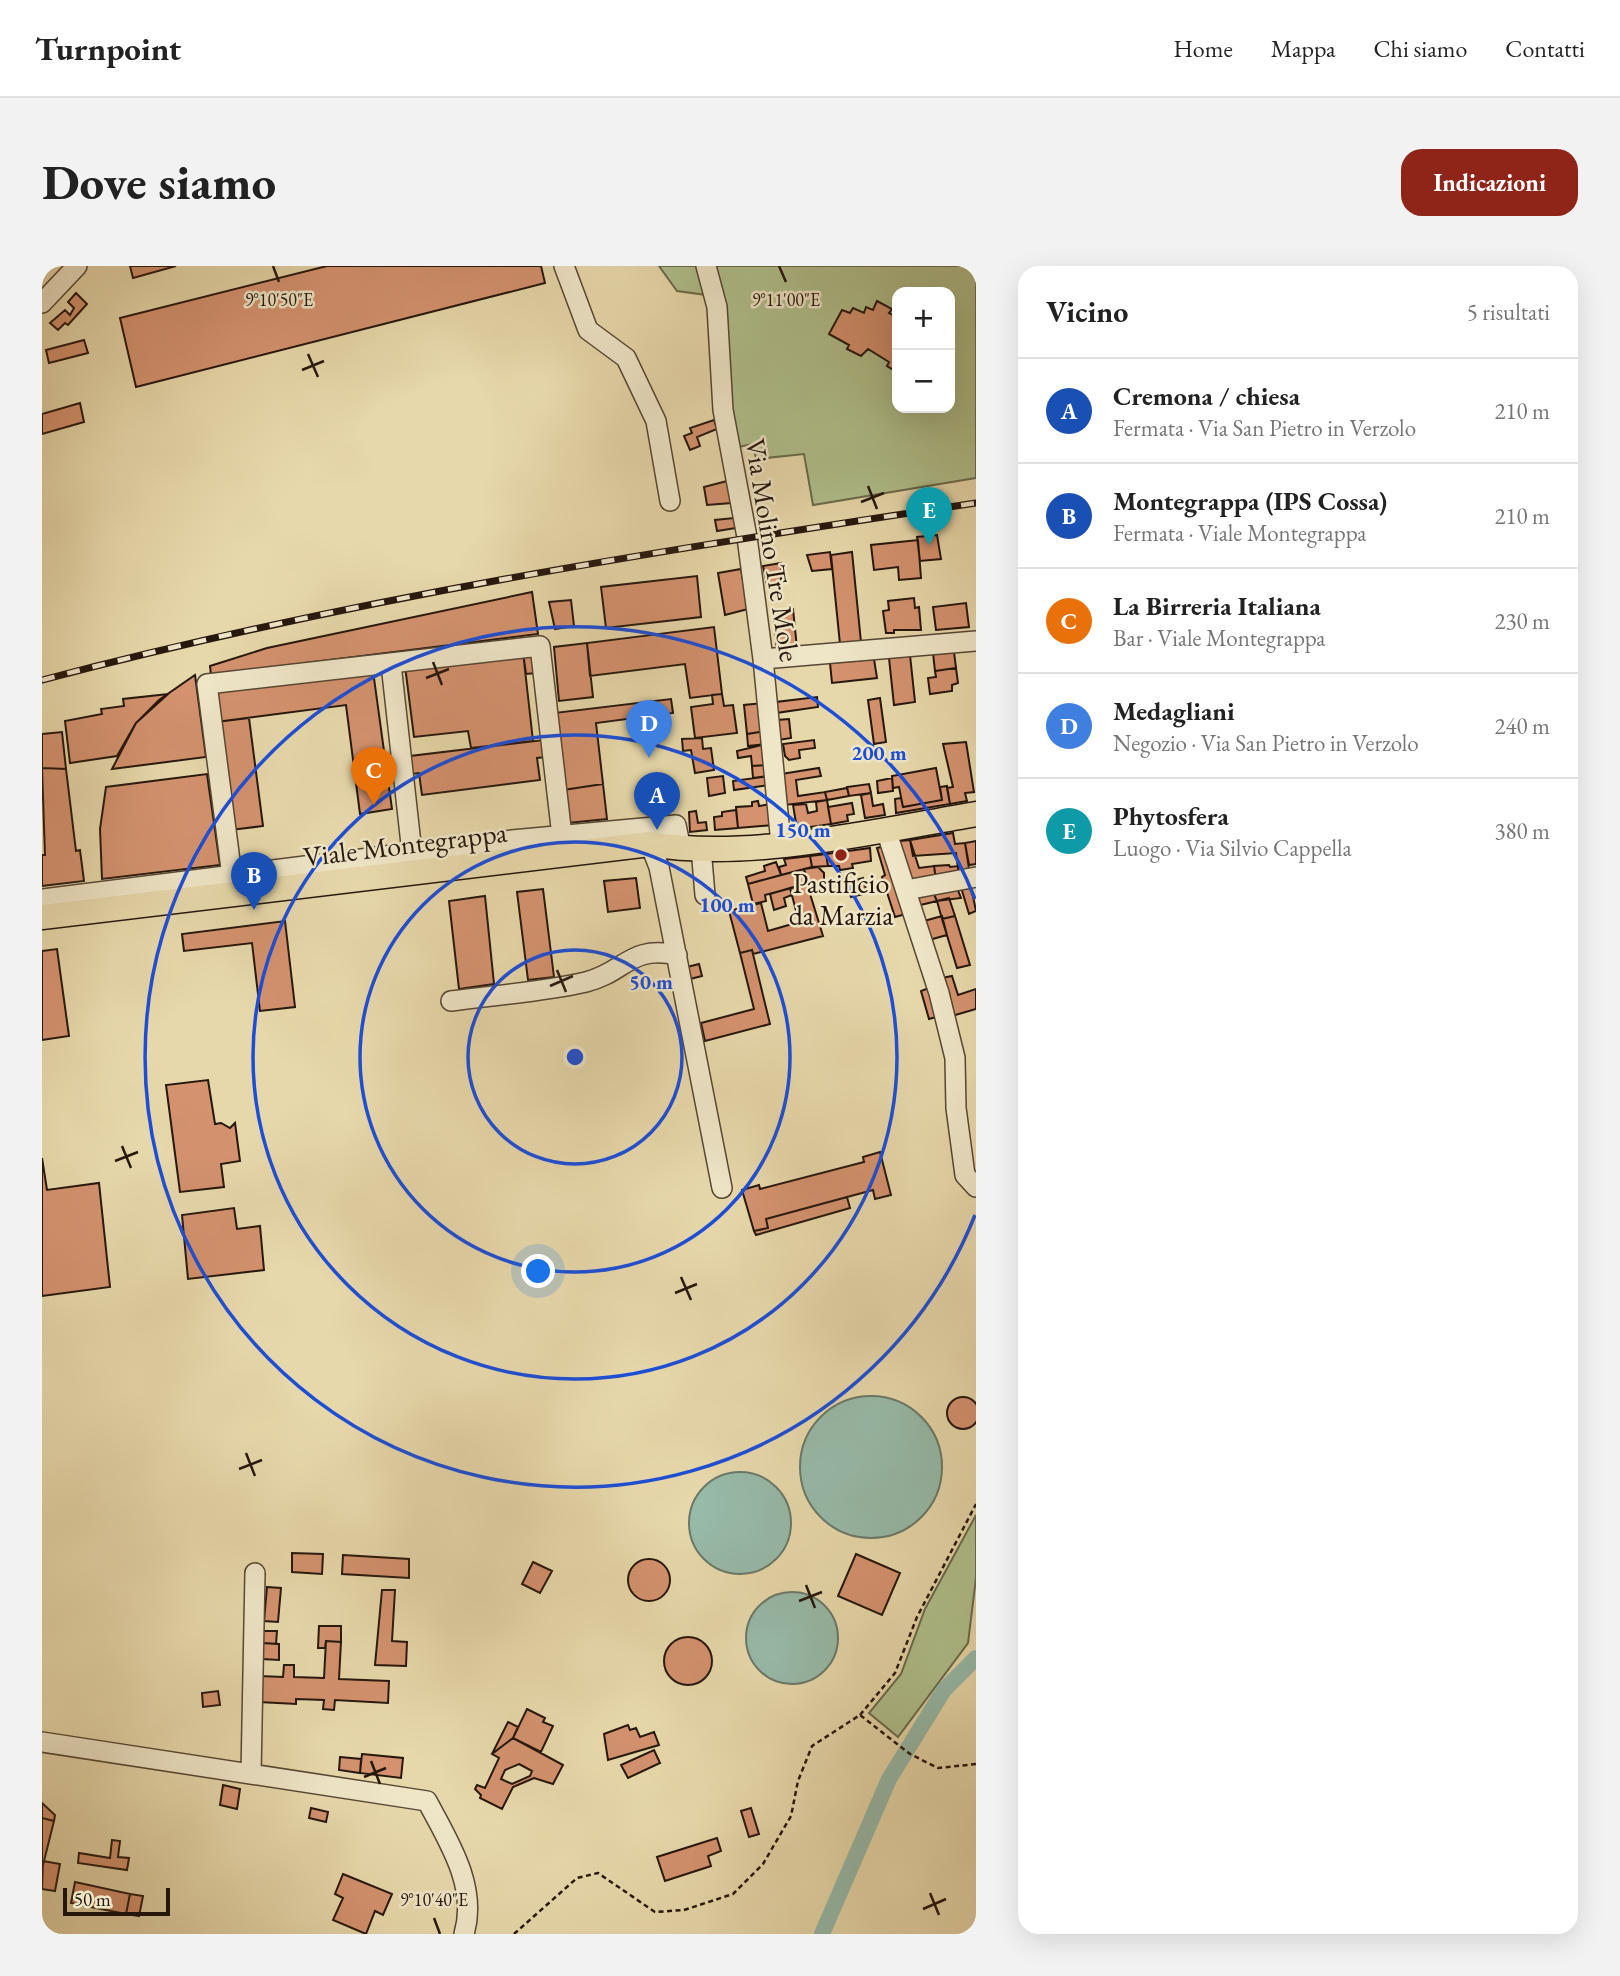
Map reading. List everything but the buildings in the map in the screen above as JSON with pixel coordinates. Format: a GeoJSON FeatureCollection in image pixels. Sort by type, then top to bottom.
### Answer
{"type":"FeatureCollection","features":[{"type":"Feature","properties":{"kind":"main road","name":"Viale Montegrappa"},"geometry":{"type":"LineString","coordinates":[[42,917],[97,902],[650,844],[691,849],[781,844],[886,830],[976,814]]}},
{"type":"Feature","properties":{"kind":"street"},"geometry":{"type":"LineString","coordinates":[[42,303],[77,266]]}},
{"type":"Feature","properties":{"kind":"street"},"geometry":{"type":"LineString","coordinates":[[564,266],[588,330],[626,358],[656,421],[670,500]]}},
{"type":"Feature","properties":{"kind":"street","name":"Via Molino Tre Mole"},"geometry":{"type":"LineString","coordinates":[[706,266],[716,307],[723,410],[747,537],[763,659],[781,844]]}},
{"type":"Feature","properties":{"kind":"street"},"geometry":{"type":"LineString","coordinates":[[763,659],[976,641]]}},
{"type":"Feature","properties":{"kind":"street"},"geometry":{"type":"LineString","coordinates":[[232,876],[207,684],[540,646],[562,836]]}},
{"type":"Feature","properties":{"kind":"street","name":"Viale Montegrappa"},"geometry":{"type":"LineString","coordinates":[[391,664],[412,853]]}},
{"type":"Feature","properties":{"kind":"street"},"geometry":{"type":"LineString","coordinates":[[42,899],[97,902],[232,876],[412,853],[676,825],[691,849],[705,895]]}},
{"type":"Feature","properties":{"kind":"street"},"geometry":{"type":"LineString","coordinates":[[886,830],[939,993],[955,1058],[956,1108],[965,1175],[976,1187]]}},
{"type":"Feature","properties":{"kind":"street"},"geometry":{"type":"LineString","coordinates":[[650,844],[659,867],[722,1188]]}},
{"type":"Feature","properties":{"kind":"street"},"geometry":{"type":"LineString","coordinates":[[906,890],[976,877]]}},
{"type":"Feature","properties":{"kind":"street"},"geometry":{"type":"LineString","coordinates":[[451,1001],[576,984],[607,974],[642,953],[656,951],[677,955]]}},
{"type":"Feature","properties":{"kind":"street"},"geometry":{"type":"LineString","coordinates":[[251,1773],[255,1573]]}},
{"type":"Feature","properties":{"kind":"street"},"geometry":{"type":"LineString","coordinates":[[42,1742],[427,1801],[465,1880],[469,1916],[464,1934]]}},
{"type":"Feature","properties":{"kind":"path"},"geometry":{"type":"LineString","coordinates":[[514,1934],[577,1878],[598,1873],[655,1912],[684,1910],[733,1894],[763,1864],[791,1816],[798,1781],[812,1746],[860,1715],[895,1673],[917,1617],[976,1504]]}},
{"type":"Feature","properties":{"kind":"path"},"geometry":{"type":"LineString","coordinates":[[860,1715],[910,1754],[938,1768],[976,1764]]}},
{"type":"Feature","properties":{"kind":"green space"},"geometry":{"type":"Polygon","coordinates":[[[659,266],[976,266],[976,478],[813,505],[804,454],[756,459],[753,444],[738,447],[726,379],[721,297],[677,291],[659,266]]]}},
{"type":"Feature","properties":{"kind":"green space"},"geometry":{"type":"Polygon","coordinates":[[[976,1515],[976,1578],[968,1643],[898,1737],[869,1713],[901,1674],[925,1609],[976,1515]]]}},
{"type":"Feature","properties":{"kind":"shaded area"},"geometry":{"type":"Polygon","coordinates":[[[871,1396],[898,1402],[921,1417],[936,1440],[942,1467],[936,1494],[921,1517],[898,1532],[871,1538],[844,1532],[821,1517],[806,1494],[800,1467],[806,1440],[821,1417],[844,1402],[871,1396]]]}},
{"type":"Feature","properties":{"kind":"shaded area"},"geometry":{"type":"Polygon","coordinates":[[[740,1472],[769,1480],[783,1494],[791,1523],[783,1552],[769,1566],[740,1574],[711,1566],[697,1552],[689,1523],[697,1494],[711,1480],[740,1472]]]}},
{"type":"Feature","properties":{"kind":"shaded area"},"geometry":{"type":"Polygon","coordinates":[[[792,1592],[810,1595],[825,1605],[835,1620],[838,1638],[835,1656],[825,1671],[810,1681],[792,1684],[774,1681],[759,1671],[749,1656],[746,1638],[749,1620],[759,1605],[774,1595],[792,1592]]]}},
{"type":"Feature","properties":{"kind":"waterway"},"geometry":{"type":"LineString","coordinates":[[822,1934],[889,1779],[944,1690],[976,1658]]}},
{"type":"Feature","properties":{"kind":"railway"},"geometry":{"type":"LineString","coordinates":[[42,680],[273,625],[506,579],[976,503]]}},
{"type":"Feature","properties":{"kind":"place","name":"Phytosfera"},"geometry":{"type":"Point","coordinates":[929,545]}},
{"type":"Feature","properties":{"kind":"place","name":"Medagliani"},"geometry":{"type":"Point","coordinates":[649,758]}},
{"type":"Feature","properties":{"kind":"place","name":"La Birreria Italiana"},"geometry":{"type":"Point","coordinates":[374,805]}},
{"type":"Feature","properties":{"kind":"place","name":"Cremona / chiesa"},"geometry":{"type":"Point","coordinates":[657,830]}},
{"type":"Feature","properties":{"kind":"place","name":"Pastificio da Marzia"},"geometry":{"type":"Point","coordinates":[841,855]}},
{"type":"Feature","properties":{"kind":"place","name":"Montegrappa (IPS Cossa)"},"geometry":{"type":"Point","coordinates":[254,910]}}]}
